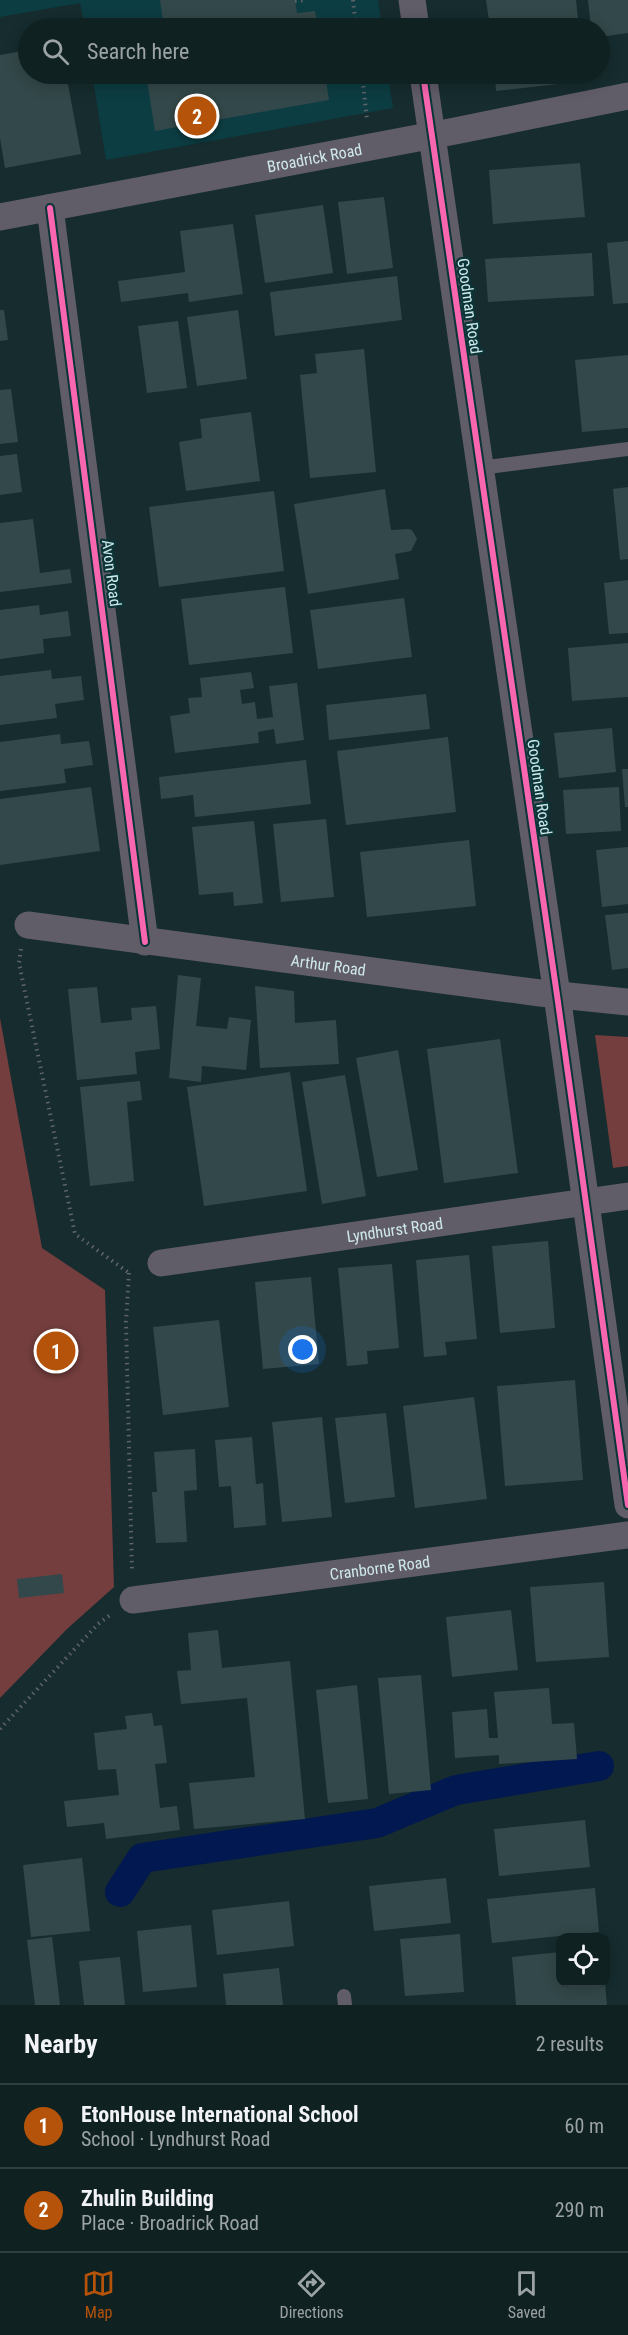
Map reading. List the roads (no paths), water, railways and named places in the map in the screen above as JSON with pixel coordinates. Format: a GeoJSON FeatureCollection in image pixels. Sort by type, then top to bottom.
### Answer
{"type":"FeatureCollection","features":[{"type":"Feature","properties":{"kind":"street"},"geometry":{"type":"LineString","coordinates":[[412,0],[415,18]]}},
{"type":"Feature","properties":{"kind":"street","name":"Goodman Road"},"geometry":{"type":"LineString","coordinates":[[424,84],[557,995],[628,1505]]}},
{"type":"Feature","properties":{"kind":"street","name":"Broadrick Road"},"geometry":{"type":"LineString","coordinates":[[0,217],[432,136],[628,96]]}},
{"type":"Feature","properties":{"kind":"street","name":"Avon Road"},"geometry":{"type":"LineString","coordinates":[[50,208],[145,942]]}},
{"type":"Feature","properties":{"kind":"street","name":"Arthur Road"},"geometry":{"type":"LineString","coordinates":[[28,925],[557,995],[628,1002]]}},
{"type":"Feature","properties":{"kind":"street","name":"Lyndhurst Road"},"geometry":{"type":"LineString","coordinates":[[161,1263],[628,1196]]}},
{"type":"Feature","properties":{"kind":"street","name":"Cranborne Road"},"geometry":{"type":"LineString","coordinates":[[133,1600],[628,1535]]}},
{"type":"Feature","properties":{"kind":"lane"},"geometry":{"type":"LineString","coordinates":[[480,468],[628,449]]}},
{"type":"Feature","properties":{"kind":"waterway"},"geometry":{"type":"LineString","coordinates":[[120,1892],[142,1858],[377,1823],[456,1790],[599,1766]]}},
{"type":"Feature","properties":{"kind":"place","name":"Zhulin Building"},"geometry":{"type":"Point","coordinates":[197,116]}},
{"type":"Feature","properties":{"kind":"place","name":"EtonHouse International School"},"geometry":{"type":"Point","coordinates":[56,1351]}}]}
